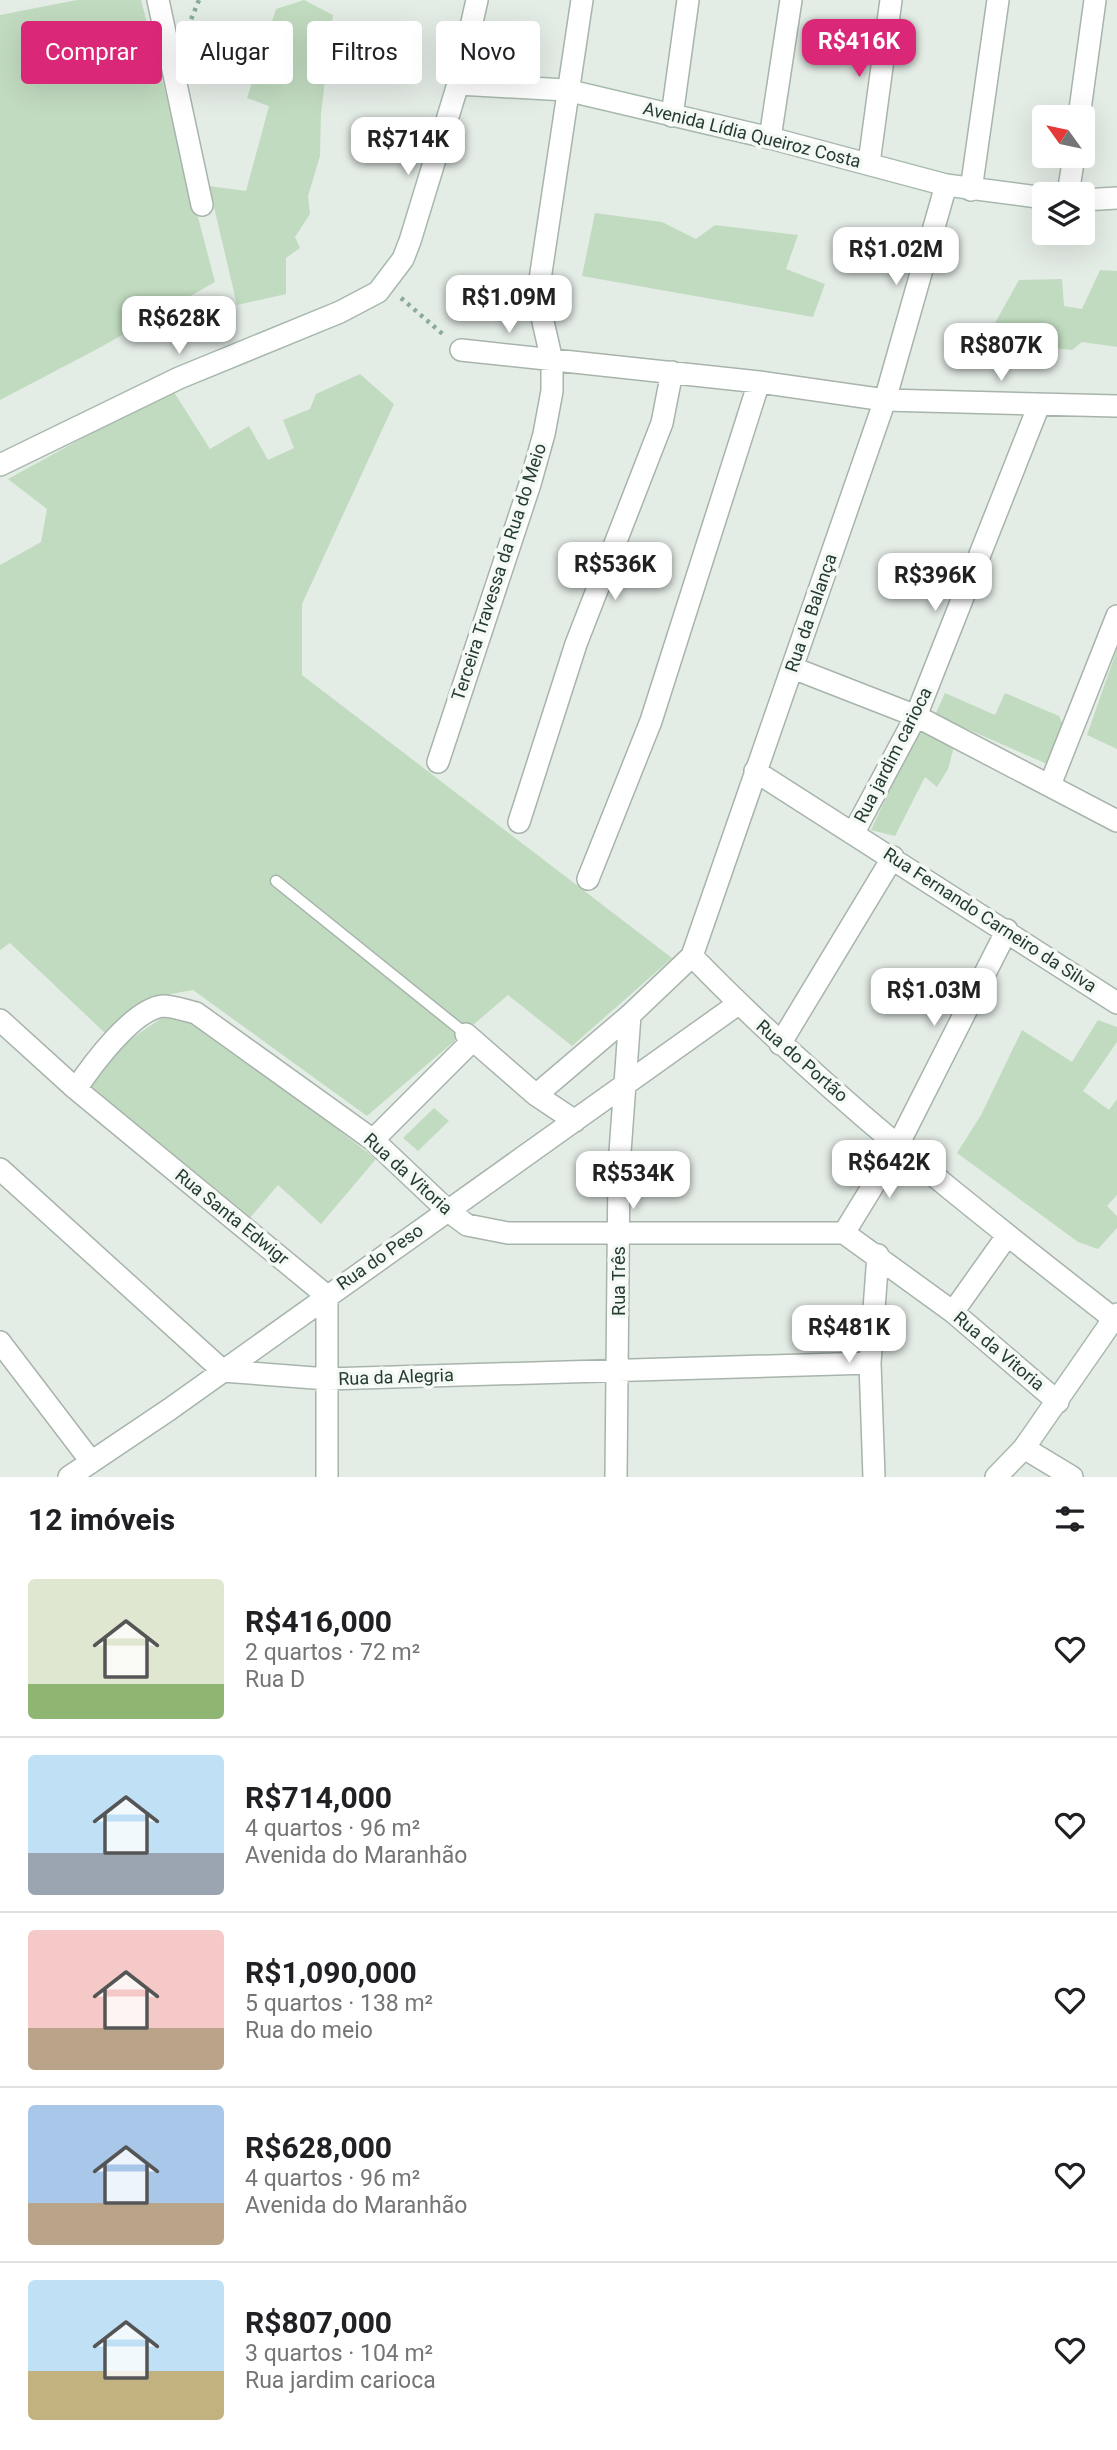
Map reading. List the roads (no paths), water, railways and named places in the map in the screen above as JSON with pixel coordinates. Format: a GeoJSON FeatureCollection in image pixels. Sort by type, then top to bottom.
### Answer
{"type":"FeatureCollection","features":[{"type":"Feature","properties":{"kind":"street"},"geometry":{"type":"LineString","coordinates":[[158,0],[202,205]]}},
{"type":"Feature","properties":{"kind":"street"},"geometry":{"type":"LineString","coordinates":[[472,21],[477,0]]}},
{"type":"Feature","properties":{"kind":"street","name":"Terceira Travessa da Rua do Meio"},"geometry":{"type":"LineString","coordinates":[[438,762],[530,484],[552,391],[552,361],[539,304],[539,286],[566,90],[582,0]]}},
{"type":"Feature","properties":{"kind":"street"},"geometry":{"type":"LineString","coordinates":[[672,116],[688,0]]}},
{"type":"Feature","properties":{"kind":"street"},"geometry":{"type":"LineString","coordinates":[[770,138],[791,0]]}},
{"type":"Feature","properties":{"kind":"street"},"geometry":{"type":"LineString","coordinates":[[869,163],[891,0]]}},
{"type":"Feature","properties":{"kind":"street"},"geometry":{"type":"LineString","coordinates":[[971,190],[998,0]]}},
{"type":"Feature","properties":{"kind":"street"},"geometry":{"type":"LineString","coordinates":[[1081,105],[1095,0]]}},
{"type":"Feature","properties":{"kind":"street"},"geometry":{"type":"LineString","coordinates":[[0,465],[179,378],[341,312],[378,292],[403,259],[411,242],[458,84]]}},
{"type":"Feature","properties":{"kind":"street","name":"Avenida Lídia Queiroz Costa"},"geometry":{"type":"LineString","coordinates":[[499,84],[566,90],[869,163],[946,186],[1032,197]]}},
{"type":"Feature","properties":{"kind":"street","name":"Rua da Balança"},"geometry":{"type":"LineString","coordinates":[[537,1095],[630,1015],[692,956],[885,400],[946,186]]}},
{"type":"Feature","properties":{"kind":"street"},"geometry":{"type":"LineString","coordinates":[[1095,199],[1117,198]]}},
{"type":"Feature","properties":{"kind":"street"},"geometry":{"type":"LineString","coordinates":[[461,350],[759,382],[885,400],[1117,406]]}},
{"type":"Feature","properties":{"kind":"street"},"geometry":{"type":"LineString","coordinates":[[519,822],[576,644],[662,423],[672,372]]}},
{"type":"Feature","properties":{"kind":"street"},"geometry":{"type":"LineString","coordinates":[[588,879],[651,721],[759,382]]}},
{"type":"Feature","properties":{"kind":"street","name":"Rua jardim carioca"},"geometry":{"type":"LineString","coordinates":[[855,832],[916,716],[1040,405]]}},
{"type":"Feature","properties":{"kind":"street"},"geometry":{"type":"LineString","coordinates":[[1050,785],[1117,616]]}},
{"type":"Feature","properties":{"kind":"street"},"geometry":{"type":"LineString","coordinates":[[793,668],[916,716],[1117,821]]}},
{"type":"Feature","properties":{"kind":"street","name":"Rua Fernando Carneiro da Silva"},"geometry":{"type":"LineString","coordinates":[[755,771],[855,832],[1117,1003]]}},
{"type":"Feature","properties":{"kind":"street"},"geometry":{"type":"LineString","coordinates":[[780,1044],[893,857]]}},
{"type":"Feature","properties":{"kind":"street"},"geometry":{"type":"LineString","coordinates":[[844,1233],[898,1145],[1007,930]]}},
{"type":"Feature","properties":{"kind":"street","name":"Rua do Portão"},"geometry":{"type":"LineString","coordinates":[[692,956],[780,1044],[898,1145],[1007,1236],[1115,1317]]}},
{"type":"Feature","properties":{"kind":"street","name":"Rua do Peso"},"geometry":{"type":"LineString","coordinates":[[69,1477],[223,1371],[738,1004]]}},
{"type":"Feature","properties":{"kind":"street","name":"Rua da Vitoria"},"geometry":{"type":"LineString","coordinates":[[76,1089],[100,1054],[128,1027],[148,1013],[163,1006],[196,1013],[373,1140],[447,1210],[467,1225],[485,1230],[844,1233],[878,1255],[953,1312],[1059,1402]]}},
{"type":"Feature","properties":{"kind":"street"},"geometry":{"type":"LineString","coordinates":[[624,1086],[630,1015]]}},
{"type":"Feature","properties":{"kind":"street","name":"Rua Santa Edwigr"},"geometry":{"type":"LineString","coordinates":[[0,1020],[76,1089],[327,1296]]}},
{"type":"Feature","properties":{"kind":"street"},"geometry":{"type":"LineString","coordinates":[[373,1140],[469,1037],[537,1095],[575,1121]]}},
{"type":"Feature","properties":{"kind":"street","name":"Rua Três"},"geometry":{"type":"LineString","coordinates":[[616,1477],[619,1166],[624,1086]]}},
{"type":"Feature","properties":{"kind":"street"},"geometry":{"type":"LineString","coordinates":[[0,1169],[223,1371]]}},
{"type":"Feature","properties":{"kind":"street"},"geometry":{"type":"LineString","coordinates":[[953,1312],[1007,1236]]}},
{"type":"Feature","properties":{"kind":"street"},"geometry":{"type":"LineString","coordinates":[[874,1477],[870,1363],[878,1255]]}},
{"type":"Feature","properties":{"kind":"street"},"geometry":{"type":"LineString","coordinates":[[327,1296],[327,1477]]}},
{"type":"Feature","properties":{"kind":"street"},"geometry":{"type":"LineString","coordinates":[[996,1477],[1024,1448],[1059,1402],[1115,1317]]}},
{"type":"Feature","properties":{"kind":"street"},"geometry":{"type":"LineString","coordinates":[[0,1342],[90,1460]]}},
{"type":"Feature","properties":{"kind":"street","name":"Rua da Alegria"},"geometry":{"type":"LineString","coordinates":[[223,1371],[327,1379],[619,1373],[870,1363]]}},
{"type":"Feature","properties":{"kind":"street"},"geometry":{"type":"LineString","coordinates":[[1024,1448],[1072,1477]]}},
{"type":"Feature","properties":{"kind":"lane"},"geometry":{"type":"LineString","coordinates":[[276,881],[469,1037]]}}]}
